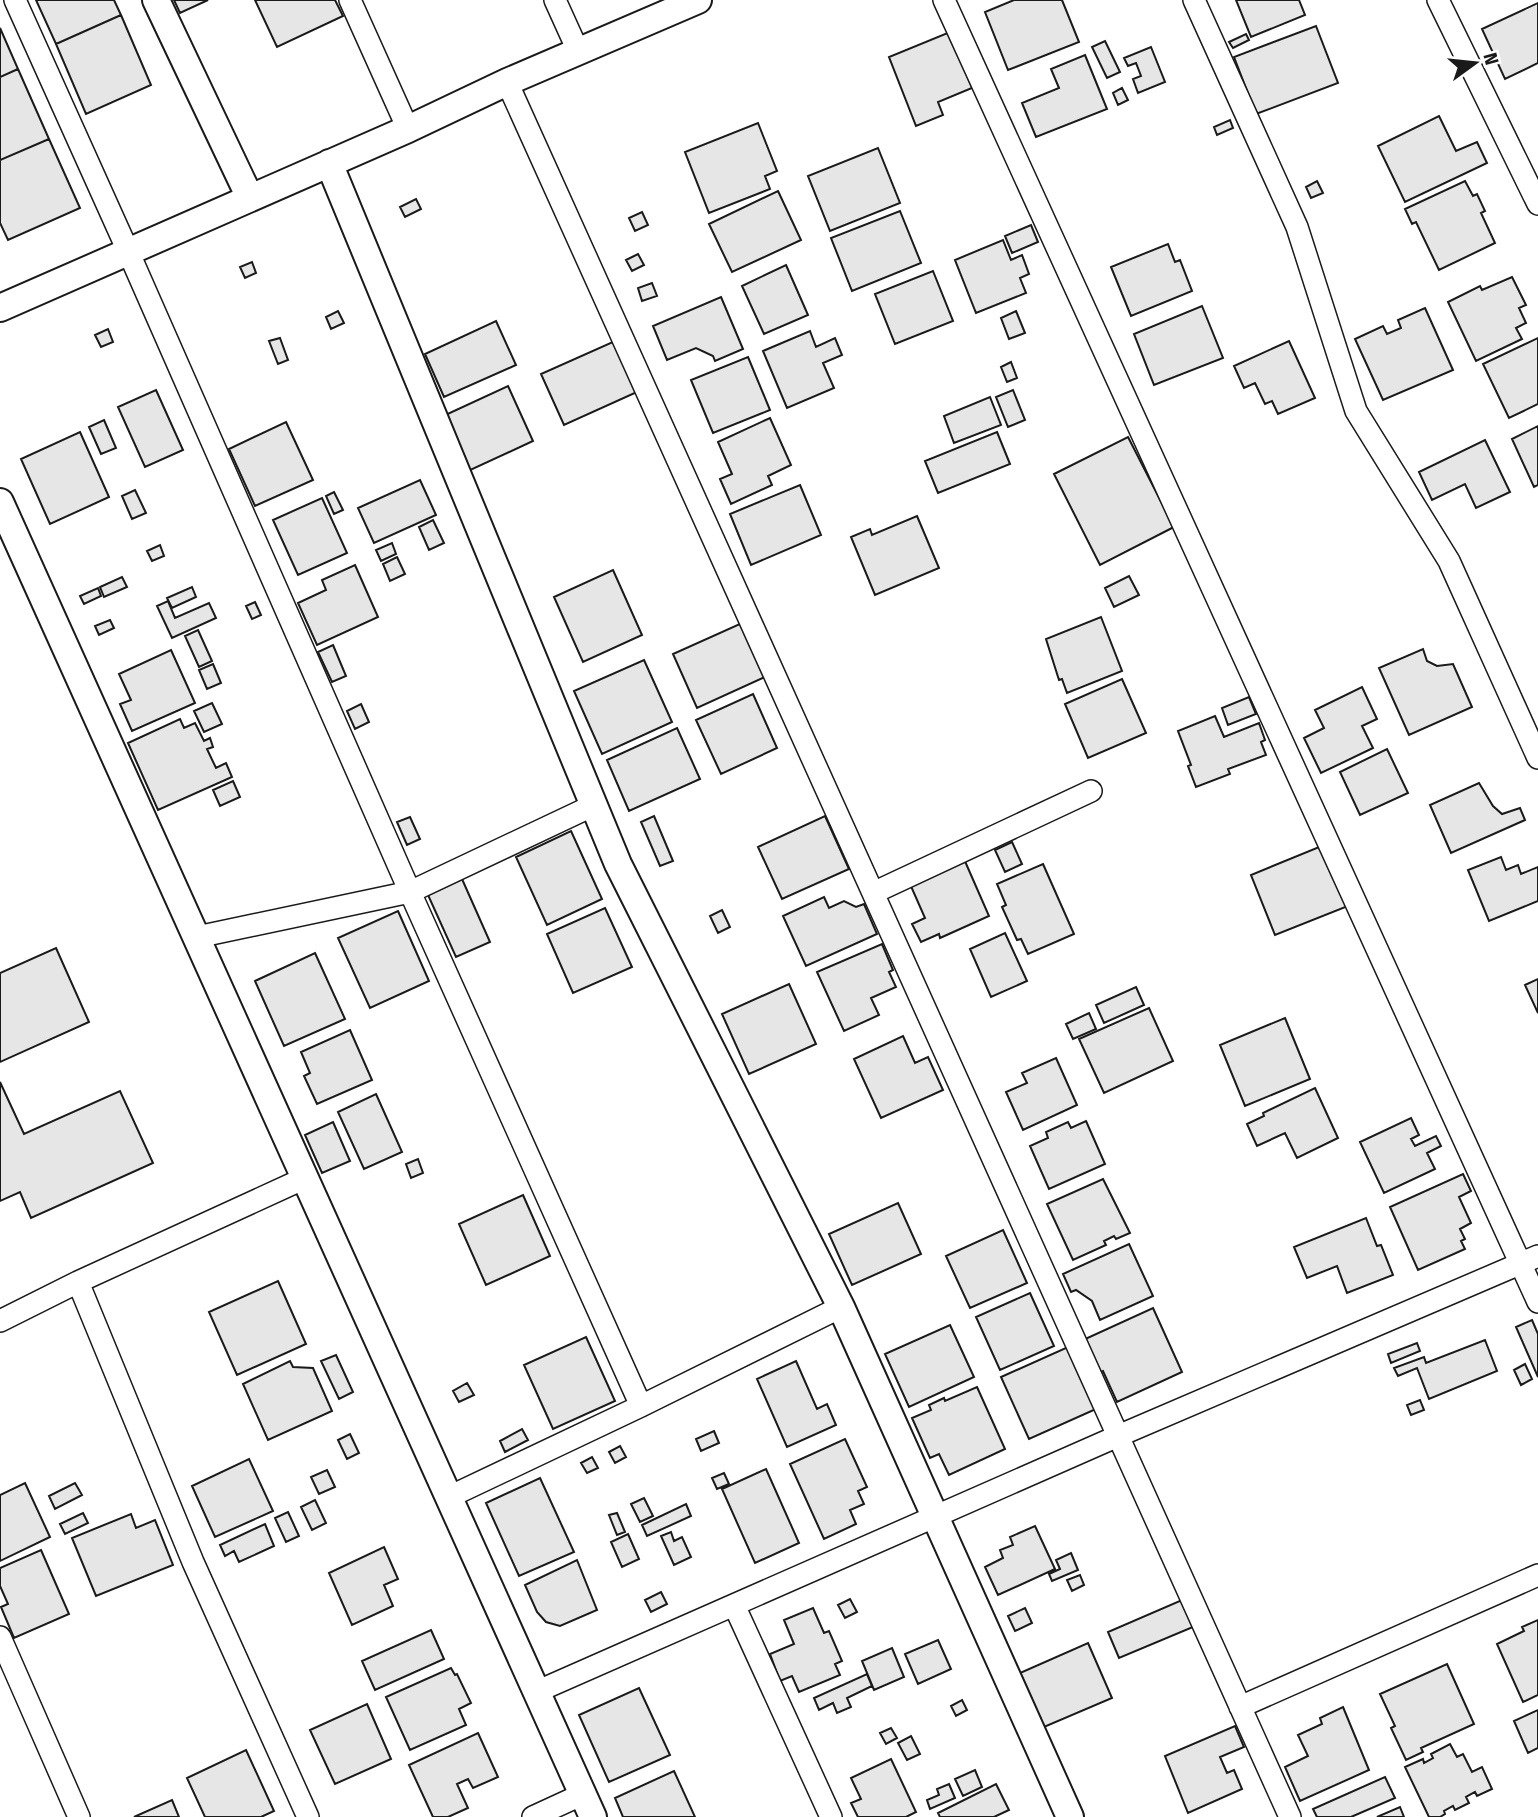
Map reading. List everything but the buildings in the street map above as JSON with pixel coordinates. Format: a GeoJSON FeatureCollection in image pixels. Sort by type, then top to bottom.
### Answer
{"type":"FeatureCollection","features":[{"type":"Feature","properties":{"kind":"street"},"geometry":{"type":"LineString","coordinates":[[15,0],[641,1406]]}},
{"type":"Feature","properties":{"kind":"street"},"geometry":{"type":"LineString","coordinates":[[156,0],[250,198]]}},
{"type":"Feature","properties":{"kind":"street"},"geometry":{"type":"LineString","coordinates":[[350,0],[408,128]]}},
{"type":"Feature","properties":{"kind":"street"},"geometry":{"type":"LineString","coordinates":[[555,0],[579,53]]}},
{"type":"Feature","properties":{"kind":"street"},"geometry":{"type":"LineString","coordinates":[[0,308],[698,0]]}},
{"type":"Feature","properties":{"kind":"street"},"geometry":{"type":"LineString","coordinates":[[1194,0],[1297,227],[1356,411],[1449,561],[1538,758]]}},
{"type":"Feature","properties":{"kind":"street"},"geometry":{"type":"LineString","coordinates":[[1438,0],[1538,204]]}},
{"type":"Feature","properties":{"kind":"street"},"geometry":{"type":"LineString","coordinates":[[947,1],[1529,1259],[1538,1302]]}},
{"type":"Feature","properties":{"kind":"street"},"geometry":{"type":"LineString","coordinates":[[507,82],[1290,1817]]}},
{"type":"Feature","properties":{"kind":"street"},"geometry":{"type":"LineString","coordinates":[[329,163],[618,864],[841,1307],[1070,1817]]}},
{"type":"Feature","properties":{"kind":"street"},"geometry":{"type":"LineString","coordinates":[[0,502],[588,1806],[533,1817]]}},
{"type":"Feature","properties":{"kind":"street"},"geometry":{"type":"LineString","coordinates":[[873,893],[1091,791]]}},
{"type":"Feature","properties":{"kind":"street"},"geometry":{"type":"LineString","coordinates":[[197,937],[410,892],[594,805]]}},
{"type":"Feature","properties":{"kind":"street"},"geometry":{"type":"LineString","coordinates":[[0,1321],[78,1282],[305,1178]]}},
{"type":"Feature","properties":{"kind":"street"},"geometry":{"type":"LineString","coordinates":[[536,1692],[1529,1259]]}},
{"type":"Feature","properties":{"kind":"street"},"geometry":{"type":"LineString","coordinates":[[78,1282],[193,1562],[308,1817]]}},
{"type":"Feature","properties":{"kind":"street"},"geometry":{"type":"LineString","coordinates":[[449,1497],[841,1307]]}},
{"type":"Feature","properties":{"kind":"street"},"geometry":{"type":"LineString","coordinates":[[1240,1707],[1538,1575]]}},
{"type":"Feature","properties":{"kind":"street"},"geometry":{"type":"LineString","coordinates":[[734,1605],[831,1817]]}},
{"type":"Feature","properties":{"kind":"street"},"geometry":{"type":"LineString","coordinates":[[0,1637],[79,1817]]}}]}
